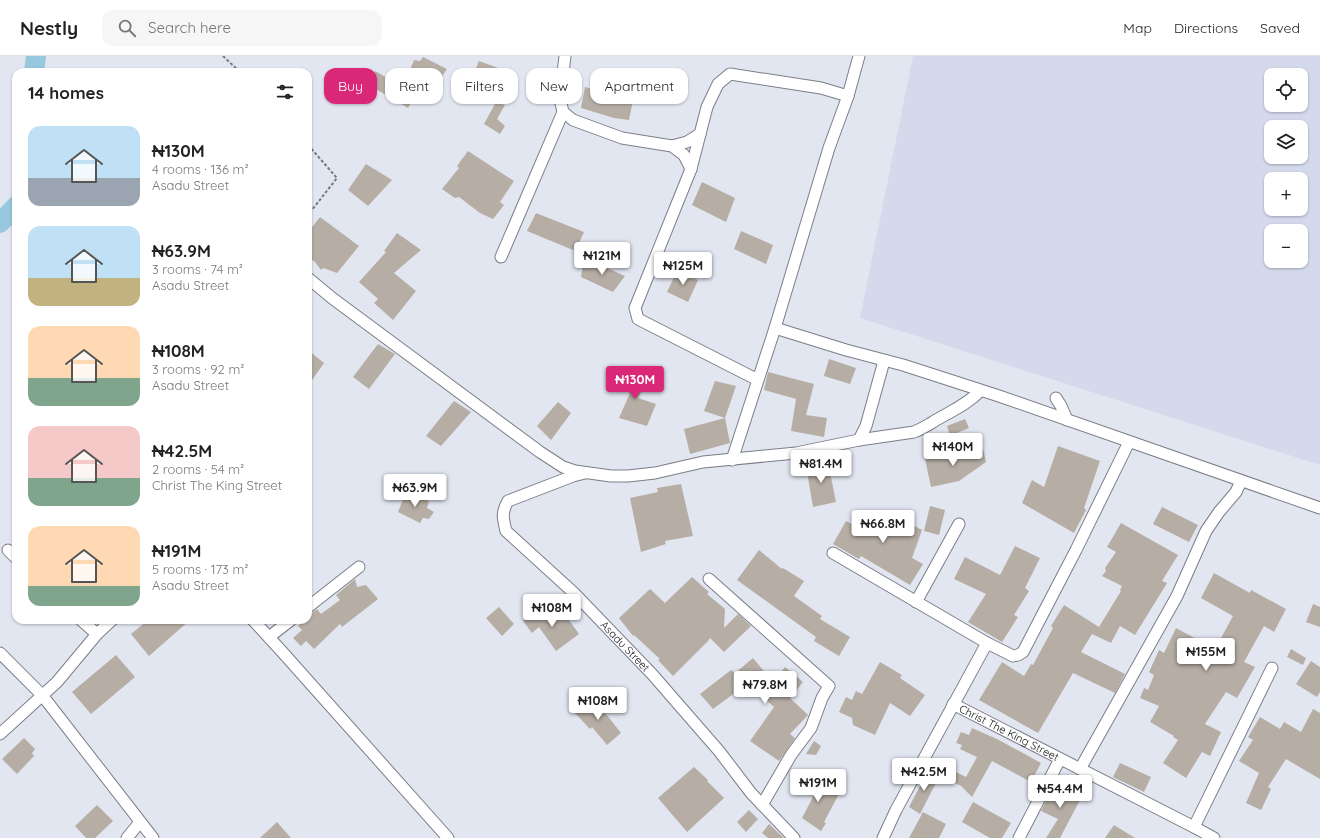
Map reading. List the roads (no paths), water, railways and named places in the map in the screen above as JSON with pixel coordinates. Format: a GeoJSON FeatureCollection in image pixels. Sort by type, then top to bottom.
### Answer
{"type":"FeatureCollection","features":[{"type":"Feature","properties":{"kind":"street"},"geometry":{"type":"LineString","coordinates":[[501,257],[563,112],[560,99],[565,56]]}},
{"type":"Feature","properties":{"kind":"street"},"geometry":{"type":"LineString","coordinates":[[732,460],[775,328],[829,148],[848,96],[859,56]]}},
{"type":"Feature","properties":{"kind":"street"},"geometry":{"type":"LineString","coordinates":[[758,380],[638,319],[635,308],[691,169],[708,107],[718,84],[730,74],[821,88],[848,96]]}},
{"type":"Feature","properties":{"kind":"street"},"geometry":{"type":"LineString","coordinates":[[563,112],[573,120],[622,138],[672,146],[687,142],[700,134]]}},
{"type":"Feature","properties":{"kind":"street"},"geometry":{"type":"LineString","coordinates":[[672,146],[684,155],[691,169]]}},
{"type":"Feature","properties":{"kind":"street"},"geometry":{"type":"LineString","coordinates":[[312,281],[332,298],[540,452],[563,467],[585,473],[628,476],[655,473],[703,462],[796,453],[922,429],[970,401],[980,391]]}},
{"type":"Feature","properties":{"kind":"street"},"geometry":{"type":"LineString","coordinates":[[775,328],[884,361],[903,365],[1320,508]]}},
{"type":"Feature","properties":{"kind":"street"},"geometry":{"type":"LineString","coordinates":[[859,440],[866,426],[884,361]]}},
{"type":"Feature","properties":{"kind":"street"},"geometry":{"type":"LineString","coordinates":[[1056,398],[1067,420]]}},
{"type":"Feature","properties":{"kind":"street"},"geometry":{"type":"LineString","coordinates":[[833,553],[986,643],[1013,656],[1018,655],[1023,652],[1076,550],[1129,442]]}},
{"type":"Feature","properties":{"kind":"street","name":"Asadu Street"},"geometry":{"type":"LineString","coordinates":[[585,473],[573,476],[508,501],[503,510],[506,531],[574,594],[652,674],[719,751],[751,793],[794,838]]}},
{"type":"Feature","properties":{"kind":"street"},"geometry":{"type":"LineString","coordinates":[[1080,770],[1177,596],[1206,531],[1219,512],[1236,492],[1241,481]]}},
{"type":"Feature","properties":{"kind":"street"},"geometry":{"type":"LineString","coordinates":[[916,602],[959,524]]}},
{"type":"Feature","properties":{"kind":"street"},"geometry":{"type":"LineString","coordinates":[[312,604],[359,567]]}},
{"type":"Feature","properties":{"kind":"street"},"geometry":{"type":"LineString","coordinates":[[709,579],[829,686],[822,698],[811,728],[791,756],[762,805]]}},
{"type":"Feature","properties":{"kind":"street"},"geometry":{"type":"LineString","coordinates":[[85,624],[96,634]]}},
{"type":"Feature","properties":{"kind":"street"},"geometry":{"type":"LineString","coordinates":[[0,734],[57,682],[96,634],[107,624]]}},
{"type":"Feature","properties":{"kind":"street"},"geometry":{"type":"LineString","coordinates":[[257,624],[448,838]]}},
{"type":"Feature","properties":{"kind":"street"},"geometry":{"type":"LineString","coordinates":[[269,637],[286,624]]}},
{"type":"Feature","properties":{"kind":"street"},"geometry":{"type":"LineString","coordinates":[[883,838],[896,810],[986,643]]}},
{"type":"Feature","properties":{"kind":"street"},"geometry":{"type":"LineString","coordinates":[[0,653],[42,695],[153,838]]}},
{"type":"Feature","properties":{"kind":"street"},"geometry":{"type":"LineString","coordinates":[[1194,827],[1272,668]]}},
{"type":"Feature","properties":{"kind":"street","name":"Christ The King Street"},"geometry":{"type":"LineString","coordinates":[[953,704],[1214,838]]}},
{"type":"Feature","properties":{"kind":"street"},"geometry":{"type":"LineString","coordinates":[[1019,838],[1060,759]]}},
{"type":"Feature","properties":{"kind":"street"},"geometry":{"type":"LineString","coordinates":[[126,838],[140,822]]}},
{"type":"Feature","properties":{"kind":"waterway"},"geometry":{"type":"LineString","coordinates":[[34,68],[36,56]]}},
{"type":"Feature","properties":{"kind":"waterway"},"geometry":{"type":"LineString","coordinates":[[0,223],[12,210]]}}]}
